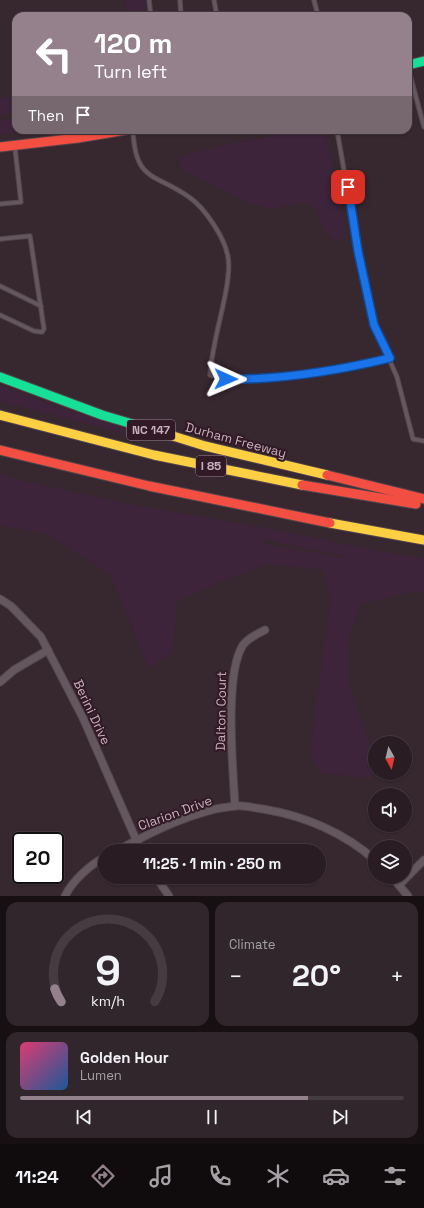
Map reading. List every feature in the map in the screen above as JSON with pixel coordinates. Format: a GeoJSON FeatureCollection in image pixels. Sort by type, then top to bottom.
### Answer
{"type":"FeatureCollection","features":[{"type":"Feature","properties":{"kind":"main road"},"geometry":{"type":"LineString","coordinates":[[412,65],[424,61]]}},
{"type":"Feature","properties":{"kind":"main road"},"geometry":{"type":"LineString","coordinates":[[0,147],[102,134]]}},
{"type":"Feature","properties":{"kind":"main road","name":"Durham Freeway"},"geometry":{"type":"LineString","coordinates":[[0,377],[102,415],[205,446],[424,499]]}},
{"type":"Feature","properties":{"kind":"main road","name":"I 85"},"geometry":{"type":"LineString","coordinates":[[0,415],[186,461],[317,487],[424,506]]}},
{"type":"Feature","properties":{"kind":"main road"},"geometry":{"type":"LineString","coordinates":[[0,450],[172,492],[424,540]]}},
{"type":"Feature","properties":{"kind":"street","name":"Berini Drive"},"geometry":{"type":"LineString","coordinates":[[0,598],[24,618],[41,637],[83,718],[138,844]]}},
{"type":"Feature","properties":{"kind":"street","name":"Dalton Court"},"geometry":{"type":"LineString","coordinates":[[235,806],[232,757],[233,670],[239,652],[247,640],[265,630]]}},
{"type":"Feature","properties":{"kind":"street"},"geometry":{"type":"LineString","coordinates":[[0,682],[14,670],[48,650]]}},
{"type":"Feature","properties":{"kind":"street","name":"Clarion Drive"},"geometry":{"type":"LineString","coordinates":[[129,844],[203,812],[235,806],[280,812],[306,819],[348,839],[368,855]]}},
{"type":"Feature","properties":{"kind":"street"},"geometry":{"type":"LineString","coordinates":[[408,896],[399,885],[424,860]]}},
{"type":"Feature","properties":{"kind":"street"},"geometry":{"type":"LineString","coordinates":[[65,896],[72,885],[86,871],[98,862]]}},
{"type":"Feature","properties":{"kind":"street"},"geometry":{"type":"LineString","coordinates":[[161,884],[169,896]]}},
{"type":"Feature","properties":{"kind":"lane"},"geometry":{"type":"LineString","coordinates":[[149,0],[150,12]]}},
{"type":"Feature","properties":{"kind":"lane"},"geometry":{"type":"LineString","coordinates":[[180,0],[182,12]]}},
{"type":"Feature","properties":{"kind":"lane"},"geometry":{"type":"LineString","coordinates":[[214,0],[216,12]]}},
{"type":"Feature","properties":{"kind":"lane"},"geometry":{"type":"LineString","coordinates":[[314,0],[317,12]]}},
{"type":"Feature","properties":{"kind":"lane"},"geometry":{"type":"LineString","coordinates":[[412,81],[424,127]]}},
{"type":"Feature","properties":{"kind":"lane"},"geometry":{"type":"LineString","coordinates":[[134,134],[135,148],[139,162],[146,172],[156,180],[189,197],[200,206],[222,240],[228,258],[228,275],[210,375],[226,379],[270,379],[390,358]]}},
{"type":"Feature","properties":{"kind":"lane"},"geometry":{"type":"LineString","coordinates":[[338,134],[358,251],[374,325],[398,378],[413,439],[424,441]]}},
{"type":"Feature","properties":{"kind":"lane"},"geometry":{"type":"LineString","coordinates":[[0,204],[21,202],[15,145]]}},
{"type":"Feature","properties":{"kind":"lane"},"geometry":{"type":"LineString","coordinates":[[0,239],[30,236],[44,329],[42,332],[34,331],[0,315]]}},
{"type":"Feature","properties":{"kind":"lane"},"geometry":{"type":"LineString","coordinates":[[0,286],[41,306]]}},
{"type":"Feature","properties":{"kind":"shaded area"},"geometry":{"type":"Polygon","coordinates":[[[124,0],[145,0],[146,12],[125,12],[126,2],[124,0]]]}},
{"type":"Feature","properties":{"kind":"shaded area"},"geometry":{"type":"Polygon","coordinates":[[[12,96],[12,114],[0,114],[0,98],[12,96]]]}},
{"type":"Feature","properties":{"kind":"shaded area"},"geometry":{"type":"Polygon","coordinates":[[[0,120],[12,120],[12,134],[0,134],[0,120]]]}},
{"type":"Feature","properties":{"kind":"shaded area"},"geometry":{"type":"Polygon","coordinates":[[[278,134],[323,134],[327,140],[347,237],[335,241],[324,228],[316,209],[306,202],[273,209],[249,203],[183,170],[179,157],[224,145],[270,137],[278,134]]]}},
{"type":"Feature","properties":{"kind":"shaded area"},"geometry":{"type":"Polygon","coordinates":[[[0,385],[65,409],[124,428],[124,433],[0,401],[0,385]]]}},
{"type":"Feature","properties":{"kind":"shaded area"},"geometry":{"type":"Polygon","coordinates":[[[0,473],[24,481],[128,504],[255,526],[373,550],[424,558],[424,592],[411,592],[360,604],[349,640],[347,675],[360,720],[368,737],[368,778],[322,773],[310,754],[331,598],[324,570],[268,564],[237,575],[177,601],[173,652],[149,668],[111,575],[48,534],[0,525],[0,473]],[[260,537],[267,545],[353,559],[330,552],[302,548],[260,537]]]}},
{"type":"Feature","properties":{"kind":"traffic: fast"},"geometry":{"type":"LineString","coordinates":[[412,64],[424,61]]}},
{"type":"Feature","properties":{"kind":"traffic: fast"},"geometry":{"type":"LineString","coordinates":[[0,377],[102,415],[173,436]]}},
{"type":"Feature","properties":{"kind":"traffic: slow"},"geometry":{"type":"LineString","coordinates":[[0,415],[154,455],[302,485]]}},
{"type":"Feature","properties":{"kind":"traffic: slow"},"geometry":{"type":"LineString","coordinates":[[173,436],[205,446],[327,475]]}},
{"type":"Feature","properties":{"kind":"traffic: slow"},"geometry":{"type":"LineString","coordinates":[[330,523],[424,540]]}},
{"type":"Feature","properties":{"kind":"traffic: jam"},"geometry":{"type":"LineString","coordinates":[[0,147],[102,134]]}},
{"type":"Feature","properties":{"kind":"traffic: jam"},"geometry":{"type":"LineString","coordinates":[[0,450],[149,486],[330,523]]}},
{"type":"Feature","properties":{"kind":"traffic: jam"},"geometry":{"type":"LineString","coordinates":[[327,475],[424,499]]}},
{"type":"Feature","properties":{"kind":"traffic: jam"},"geometry":{"type":"LineString","coordinates":[[302,485],[416,504]]}},
{"type":"Feature","properties":{"kind":"route"},"geometry":{"type":"LineString","coordinates":[[226,379],[248,380],[298,376],[366,364],[390,358],[374,325],[358,251],[348,187]]}}]}
